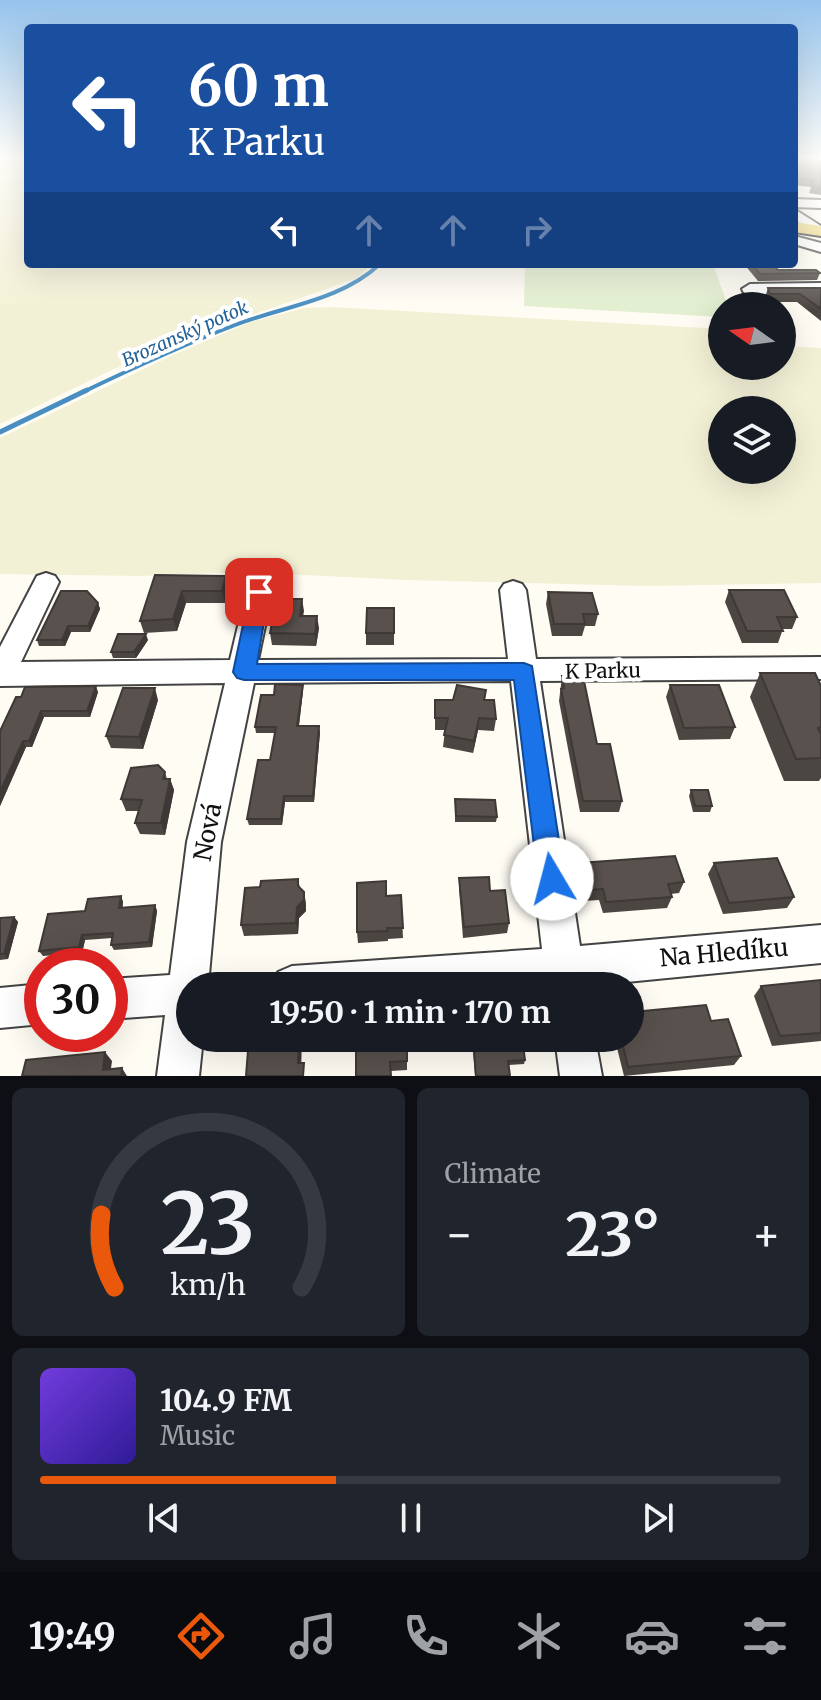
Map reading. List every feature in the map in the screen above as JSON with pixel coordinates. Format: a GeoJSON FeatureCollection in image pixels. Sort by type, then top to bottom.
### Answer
{"type":"FeatureCollection","features":[{"type":"Feature","properties":{"kind":"main road"},"geometry":{"type":"LineString","coordinates":[[798,228],[820,238]]}},
{"type":"Feature","properties":{"kind":"street"},"geometry":{"type":"LineString","coordinates":[[798,228],[820,238]]}},
{"type":"Feature","properties":{"kind":"street"},"geometry":{"type":"LineString","coordinates":[[752,292],[750,289],[821,288]]}},
{"type":"Feature","properties":{"kind":"street"},"geometry":{"type":"LineString","coordinates":[[821,296],[811,297],[821,308]]}},
{"type":"Feature","properties":{"kind":"street"},"geometry":{"type":"LineString","coordinates":[[0,674],[46,582]]}},
{"type":"Feature","properties":{"kind":"street"},"geometry":{"type":"LineString","coordinates":[[513,590],[564,972]]}},
{"type":"Feature","properties":{"kind":"street","name":"Nová"},"geometry":{"type":"LineString","coordinates":[[190,972],[204,842],[244,672],[259,592]]}},
{"type":"Feature","properties":{"kind":"street","name":"K Parku"},"geometry":{"type":"LineString","coordinates":[[0,674],[821,668]]}},
{"type":"Feature","properties":{"kind":"street","name":"Na Hledíku"},"geometry":{"type":"LineString","coordinates":[[604,972],[821,944]]}},
{"type":"Feature","properties":{"kind":"street"},"geometry":{"type":"LineString","coordinates":[[128,998],[176,994]]}},
{"type":"Feature","properties":{"kind":"street"},"geometry":{"type":"LineString","coordinates":[[0,1008],[24,1006]]}},
{"type":"Feature","properties":{"kind":"street","name":"Nová"},"geometry":{"type":"LineString","coordinates":[[178,1076],[181,1052]]}},
{"type":"Feature","properties":{"kind":"street"},"geometry":{"type":"LineString","coordinates":[[577,1052],[581,1076]]}},
{"type":"Feature","properties":{"kind":"shaded area"},"geometry":{"type":"Polygon","coordinates":[[[0,209],[24,209],[24,268],[368,268],[357,278],[209,330],[112,370],[0,424],[0,209]]]}},
{"type":"Feature","properties":{"kind":"shaded area"},"geometry":{"type":"Polygon","coordinates":[[[333,307],[708,328],[708,380],[796,380],[796,347],[821,348],[821,583],[646,586],[405,580],[246,572],[141,576],[0,574],[0,438],[173,355],[250,322],[305,308],[333,307]]]}},
{"type":"Feature","properties":{"kind":"green space"},"geometry":{"type":"Polygon","coordinates":[[[525,268],[714,268],[723,292],[708,292],[708,316],[524,306],[525,268]]]}},
{"type":"Feature","properties":{"kind":"building"},"geometry":{"type":"Polygon","coordinates":[[[755,268],[816,270],[820,273],[760,274],[755,268]]]}},
{"type":"Feature","properties":{"kind":"building"},"geometry":{"type":"Polygon","coordinates":[[[768,288],[821,288],[821,309],[796,292],[769,292],[768,288]]]}},
{"type":"Feature","properties":{"kind":"building"},"geometry":{"type":"Polygon","coordinates":[[[155,575],[226,576],[222,591],[182,591],[173,619],[140,621],[155,575]]]}},
{"type":"Feature","properties":{"kind":"building"},"geometry":{"type":"Polygon","coordinates":[[[729,590],[784,590],[797,617],[777,617],[783,631],[747,631],[729,590]]]}},
{"type":"Feature","properties":{"kind":"building"},"geometry":{"type":"Polygon","coordinates":[[[61,591],[87,591],[98,603],[88,626],[68,626],[62,640],[37,640],[61,591]]]}},
{"type":"Feature","properties":{"kind":"building"},"geometry":{"type":"Polygon","coordinates":[[[548,592],[592,593],[598,614],[583,614],[585,624],[554,624],[548,592]]]}},
{"type":"Feature","properties":{"kind":"building"},"geometry":{"type":"Polygon","coordinates":[[[277,599],[302,599],[300,616],[317,616],[315,634],[270,633],[277,599]]]}},
{"type":"Feature","properties":{"kind":"building"},"geometry":{"type":"Polygon","coordinates":[[[367,608],[394,608],[394,633],[366,633],[367,608]]]}},
{"type":"Feature","properties":{"kind":"building"},"geometry":{"type":"Polygon","coordinates":[[[118,634],[146,634],[134,652],[111,652],[118,634]]]}},
{"type":"Feature","properties":{"kind":"building"},"geometry":{"type":"Polygon","coordinates":[[[760,673],[815,673],[821,686],[821,727],[818,728],[821,758],[796,759],[760,673]]]}},
{"type":"Feature","properties":{"kind":"building"},"geometry":{"type":"Polygon","coordinates":[[[562,676],[583,676],[597,744],[610,744],[622,801],[583,801],[561,689],[564,688],[562,676]]]}},
{"type":"Feature","properties":{"kind":"building"},"geometry":{"type":"Polygon","coordinates":[[[275,684],[303,685],[297,726],[319,726],[313,796],[284,796],[281,819],[247,819],[258,760],[270,760],[276,727],[255,727],[261,695],[274,695],[275,684]]]}},
{"type":"Feature","properties":{"kind":"building"},"geometry":{"type":"Polygon","coordinates":[[[457,685],[486,690],[484,700],[494,700],[496,719],[479,718],[474,741],[444,735],[448,718],[435,718],[435,700],[453,700],[457,685]]]}},
{"type":"Feature","properties":{"kind":"building"},"geometry":{"type":"Polygon","coordinates":[[[670,685],[719,685],[735,727],[684,728],[670,685]]]}},
{"type":"Feature","properties":{"kind":"building"},"geometry":{"type":"Polygon","coordinates":[[[96,686],[87,711],[41,711],[29,741],[23,741],[0,792],[0,731],[16,697],[21,697],[25,687],[96,686]]]}},
{"type":"Feature","properties":{"kind":"building"},"geometry":{"type":"Polygon","coordinates":[[[123,688],[155,688],[139,737],[106,736],[123,688]]]}},
{"type":"Feature","properties":{"kind":"building"},"geometry":{"type":"Polygon","coordinates":[[[158,765],[165,772],[163,779],[170,779],[161,823],[135,823],[142,800],[121,799],[131,768],[158,765]]]}},
{"type":"Feature","properties":{"kind":"building"},"geometry":{"type":"Polygon","coordinates":[[[691,790],[708,790],[712,806],[695,806],[691,790]]]}},
{"type":"Feature","properties":{"kind":"building"},"geometry":{"type":"Polygon","coordinates":[[[455,799],[495,800],[497,817],[456,816],[455,799]]]}},
{"type":"Feature","properties":{"kind":"building"},"geometry":{"type":"Polygon","coordinates":[[[675,856],[684,882],[668,884],[672,897],[606,902],[603,889],[587,890],[580,863],[675,856]]]}},
{"type":"Feature","properties":{"kind":"building"},"geometry":{"type":"Polygon","coordinates":[[[777,858],[794,897],[729,903],[714,863],[777,858]]]}},
{"type":"Feature","properties":{"kind":"building"},"geometry":{"type":"Polygon","coordinates":[[[489,877],[490,891],[505,890],[509,923],[464,927],[459,878],[489,877]]]}},
{"type":"Feature","properties":{"kind":"building"},"geometry":{"type":"Polygon","coordinates":[[[298,879],[304,900],[297,907],[296,923],[241,925],[245,888],[260,887],[261,881],[298,879]]]}},
{"type":"Feature","properties":{"kind":"building"},"geometry":{"type":"Polygon","coordinates":[[[386,881],[386,896],[401,895],[403,928],[357,932],[357,883],[386,881]]]}},
{"type":"Feature","properties":{"kind":"building"},"geometry":{"type":"Polygon","coordinates":[[[121,896],[119,908],[155,905],[149,942],[111,945],[113,933],[82,935],[79,947],[40,948],[48,914],[85,911],[88,899],[121,896]]]}},
{"type":"Feature","properties":{"kind":"building"},"geometry":{"type":"Polygon","coordinates":[[[14,917],[4,954],[0,954],[0,918],[14,917]]]}},
{"type":"Feature","properties":{"kind":"building"},"geometry":{"type":"Polygon","coordinates":[[[821,980],[821,1033],[780,1036],[761,986],[821,980]]]}},
{"type":"Feature","properties":{"kind":"building"},"geometry":{"type":"Polygon","coordinates":[[[706,1005],[711,1021],[728,1019],[741,1056],[628,1067],[624,1052],[644,1052],[644,1011],[706,1005]]]}},
{"type":"Feature","properties":{"kind":"building"},"geometry":{"type":"Polygon","coordinates":[[[105,1052],[103,1070],[122,1068],[121,1076],[22,1076],[26,1060],[105,1052]]]}},
{"type":"Feature","properties":{"kind":"building"},"geometry":{"type":"Polygon","coordinates":[[[248,1052],[298,1052],[298,1063],[304,1063],[303,1076],[246,1076],[248,1052]]]}},
{"type":"Feature","properties":{"kind":"building"},"geometry":{"type":"Polygon","coordinates":[[[356,1052],[407,1052],[407,1061],[390,1062],[391,1076],[356,1076],[356,1052]]]}},
{"type":"Feature","properties":{"kind":"building"},"geometry":{"type":"Polygon","coordinates":[[[474,1052],[524,1052],[525,1060],[508,1061],[510,1076],[476,1076],[474,1052]]]}},
{"type":"Feature","properties":{"kind":"waterway","name":"Brozanský potok"},"geometry":{"type":"LineString","coordinates":[[83,392],[254,318],[329,295],[375,268]]}},
{"type":"Feature","properties":{"kind":"waterway","name":"Brozanský potok"},"geometry":{"type":"LineString","coordinates":[[0,432],[87,390]]}},
{"type":"Feature","properties":{"kind":"route"},"geometry":{"type":"LineString","coordinates":[[259,592],[244,672],[524,672],[552,879]]}}]}
